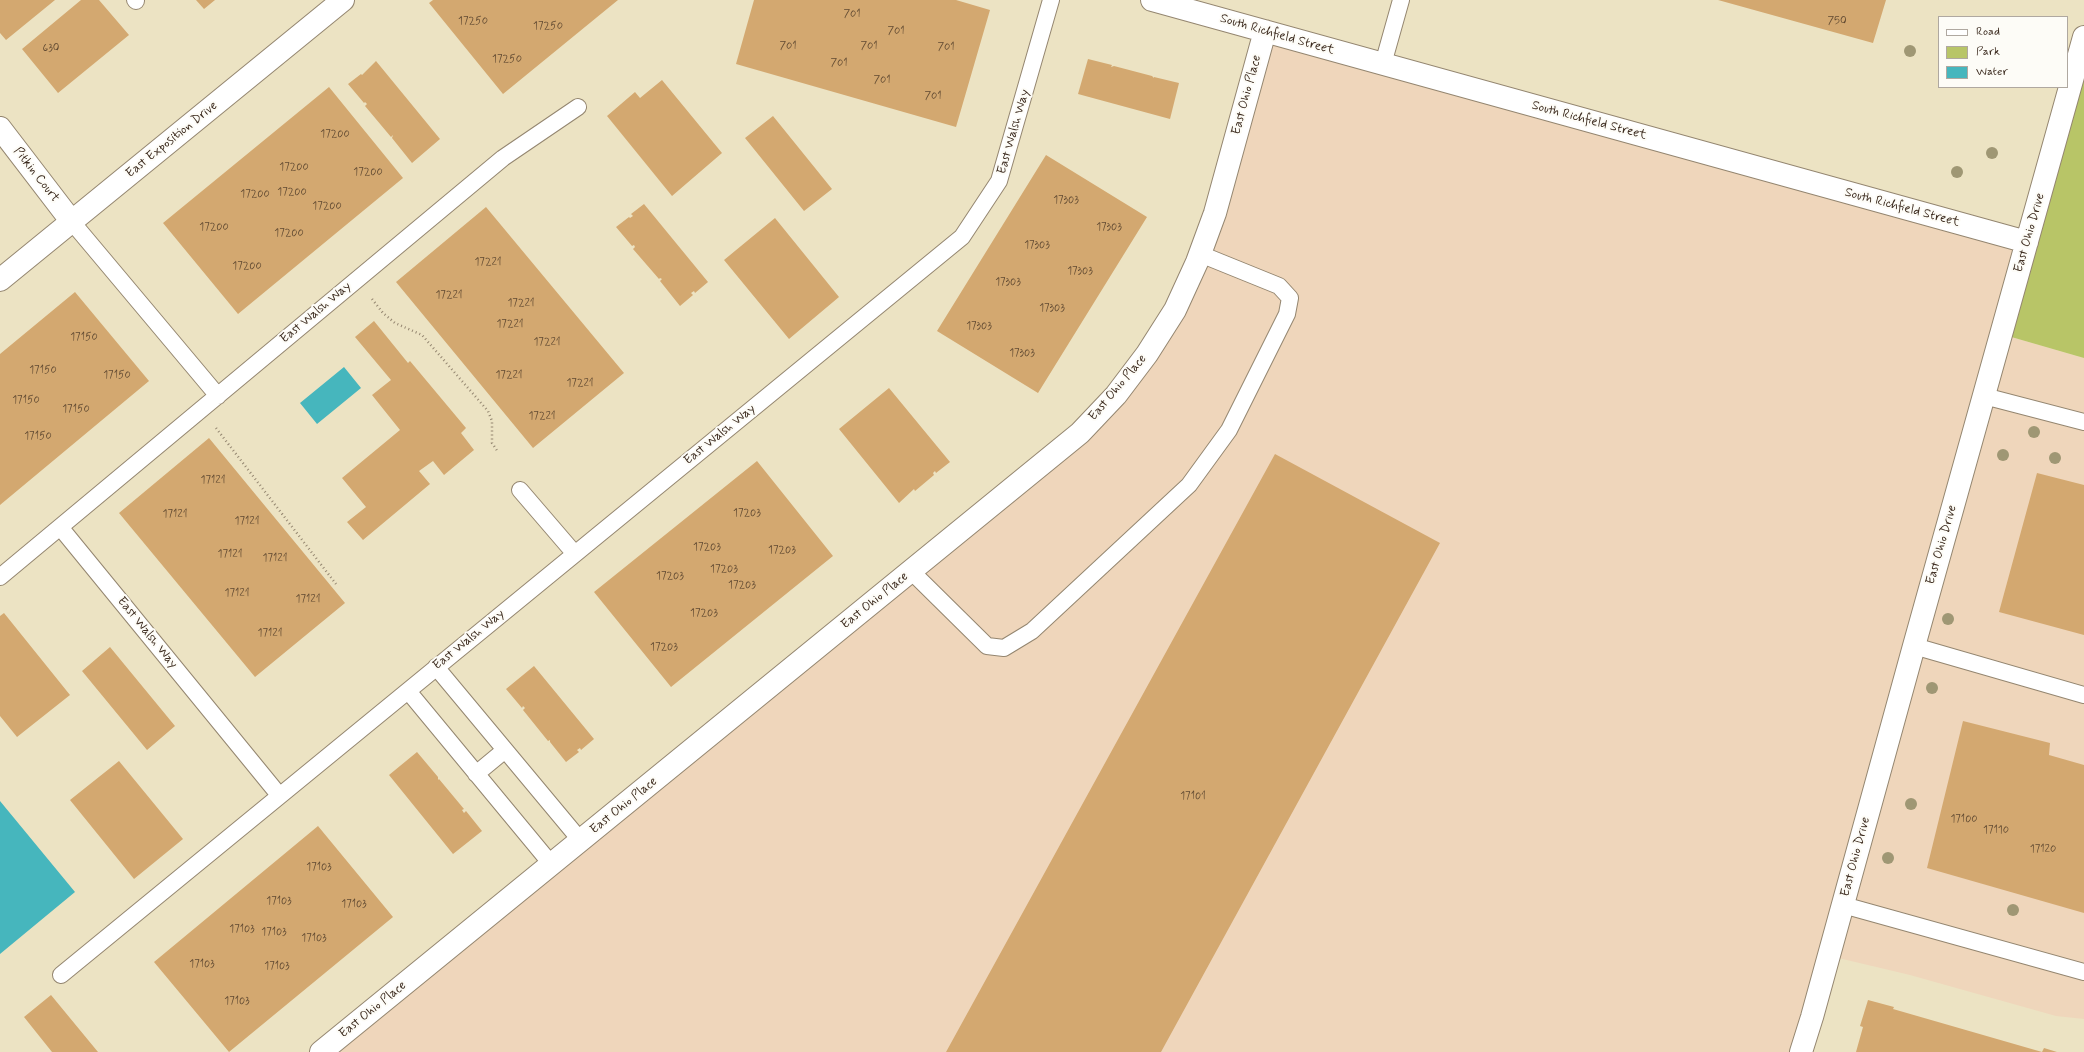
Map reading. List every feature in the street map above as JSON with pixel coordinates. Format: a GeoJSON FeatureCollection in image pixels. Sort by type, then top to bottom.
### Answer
{"type":"FeatureCollection","features":[{"type":"Feature","properties":{"kind":"street","name":"East Exposition Drive"},"geometry":{"type":"LineString","coordinates":[[0,280],[343,0]]}},
{"type":"Feature","properties":{"kind":"street","name":"South Richfield Street"},"geometry":{"type":"LineString","coordinates":[[1152,0],[2027,242]]}},
{"type":"Feature","properties":{"kind":"street","name":"East Ohio Place"},"geometry":{"type":"LineString","coordinates":[[321,1052],[1080,433],[1116,395],[1147,354],[1175,310],[1200,254],[1215,213],[1265,31]]}},
{"type":"Feature","properties":{"kind":"street","name":"East Ohio Drive"},"geometry":{"type":"LineString","coordinates":[[1801,1052],[2084,37]]}},
{"type":"Feature","properties":{"kind":"street","name":"Pitkin Court"},"geometry":{"type":"LineString","coordinates":[[0,128],[72,222]]}},
{"type":"Feature","properties":{"kind":"lane","name":"East Walsh Way"},"geometry":{"type":"LineString","coordinates":[[61,975],[962,237],[999,181],[1051,0]]}},
{"type":"Feature","properties":{"kind":"lane"},"geometry":{"type":"LineString","coordinates":[[1383,64],[1401,0]]}},
{"type":"Feature","properties":{"kind":"lane","name":"East Walsh Way"},"geometry":{"type":"LineString","coordinates":[[0,577],[503,158],[578,107]]}},
{"type":"Feature","properties":{"kind":"lane"},"geometry":{"type":"LineString","coordinates":[[72,222],[218,396]]}},
{"type":"Feature","properties":{"kind":"lane"},"geometry":{"type":"LineString","coordinates":[[911,571],[987,646],[1004,648],[1032,631],[1189,484],[1229,430],[1287,314],[1290,298],[1279,286],[1200,254]]}},
{"type":"Feature","properties":{"kind":"lane"},"geometry":{"type":"LineString","coordinates":[[1984,396],[2084,422]]}},
{"type":"Feature","properties":{"kind":"lane"},"geometry":{"type":"LineString","coordinates":[[520,490],[575,554]]}},
{"type":"Feature","properties":{"kind":"lane","name":"East Walsh Way"},"geometry":{"type":"LineString","coordinates":[[60,527],[279,795]]}},
{"type":"Feature","properties":{"kind":"lane"},"geometry":{"type":"LineString","coordinates":[[1914,646],[2084,695]]}},
{"type":"Feature","properties":{"kind":"lane"},"geometry":{"type":"LineString","coordinates":[[436,667],[581,841]]}},
{"type":"Feature","properties":{"kind":"lane"},"geometry":{"type":"LineString","coordinates":[[408,691],[552,865]]}},
{"type":"Feature","properties":{"kind":"lane"},"geometry":{"type":"LineString","coordinates":[[476,774],[505,750]]}},
{"type":"Feature","properties":{"kind":"lane"},"geometry":{"type":"LineString","coordinates":[[1843,905],[2084,972]]}},
{"type":"Feature","properties":{"kind":"path"},"geometry":{"type":"LineString","coordinates":[[372,298],[383,313],[395,323],[422,336],[488,411],[492,421],[492,443],[498,452]]}},
{"type":"Feature","properties":{"kind":"path"},"geometry":{"type":"LineString","coordinates":[[216,427],[336,584]]}},
{"type":"Feature","properties":{"kind":"shaded area"},"geometry":{"type":"Polygon","coordinates":[[[1265,31],[2027,242],[2001,334],[2084,358],[2084,1019],[2056,1016],[1910,975],[1830,956],[1801,1052],[321,1052],[1080,433],[1175,310],[1265,31]]]}},
{"type":"Feature","properties":{"kind":"green space"},"geometry":{"type":"Polygon","coordinates":[[[2084,37],[2084,358],[2001,334],[2084,37]]]}},
{"type":"Feature","properties":{"kind":"water"},"geometry":{"type":"Polygon","coordinates":[[[344,367],[361,388],[317,424],[300,403],[344,367]]]}},
{"type":"Feature","properties":{"kind":"water"},"geometry":{"type":"Polygon","coordinates":[[[0,801],[75,892],[0,954],[0,801]]]}},
{"type":"Feature","properties":{"kind":"building"},"geometry":{"type":"Polygon","coordinates":[[[0,0],[55,0],[6,40],[0,33],[0,0]]]}},
{"type":"Feature","properties":{"kind":"building"},"geometry":{"type":"Polygon","coordinates":[[[81,0],[99,0],[129,35],[58,93],[22,49],[81,0]]]}},
{"type":"Feature","properties":{"kind":"building"},"geometry":{"type":"Polygon","coordinates":[[[196,0],[215,0],[204,9],[196,0]]]}},
{"type":"Feature","properties":{"kind":"building"},"geometry":{"type":"Polygon","coordinates":[[[433,0],[618,0],[503,94],[429,3],[433,0]]]}},
{"type":"Feature","properties":{"kind":"building"},"geometry":{"type":"Polygon","coordinates":[[[754,0],[956,0],[990,10],[956,127],[736,64],[754,0]]]}},
{"type":"Feature","properties":{"kind":"building"},"geometry":{"type":"Polygon","coordinates":[[[1718,0],[1886,0],[1873,43],[1718,0]]]}},
{"type":"Feature","properties":{"kind":"building"},"geometry":{"type":"Polygon","coordinates":[[[1088,59],[1112,65],[1111,67],[1114,66],[1152,76],[1154,78],[1179,83],[1170,119],[1078,94],[1088,59]]]}},
{"type":"Feature","properties":{"kind":"building"},"geometry":{"type":"Polygon","coordinates":[[[376,61],[440,139],[412,163],[392,138],[393,135],[391,137],[365,106],[367,104],[365,102],[364,103],[348,84],[361,74],[362,75],[376,61]]]}},
{"type":"Feature","properties":{"kind":"building"},"geometry":{"type":"Polygon","coordinates":[[[662,80],[722,153],[672,196],[607,116],[635,92],[640,98],[662,80]]]}},
{"type":"Feature","properties":{"kind":"building"},"geometry":{"type":"Polygon","coordinates":[[[329,87],[403,178],[238,314],[163,223],[329,87]]]}},
{"type":"Feature","properties":{"kind":"building"},"geometry":{"type":"Polygon","coordinates":[[[773,116],[832,189],[804,211],[745,138],[773,116]]]}},
{"type":"Feature","properties":{"kind":"building"},"geometry":{"type":"Polygon","coordinates":[[[1046,155],[1147,217],[1038,393],[937,331],[1046,155]]]}},
{"type":"Feature","properties":{"kind":"building"},"geometry":{"type":"Polygon","coordinates":[[[644,204],[708,282],[695,293],[694,291],[691,293],[693,295],[680,306],[660,281],[662,279],[659,279],[633,249],[635,247],[634,245],[632,246],[616,227],[629,217],[630,218],[633,216],[631,214],[644,204]]]}},
{"type":"Feature","properties":{"kind":"building"},"geometry":{"type":"Polygon","coordinates":[[[486,207],[624,373],[533,448],[396,282],[486,207]]]}},
{"type":"Feature","properties":{"kind":"building"},"geometry":{"type":"Polygon","coordinates":[[[775,218],[839,297],[789,339],[724,260],[775,218]]]}},
{"type":"Feature","properties":{"kind":"building"},"geometry":{"type":"Polygon","coordinates":[[[75,292],[149,381],[0,505],[0,354],[75,292]]]}},
{"type":"Feature","properties":{"kind":"building"},"geometry":{"type":"Polygon","coordinates":[[[374,321],[408,363],[410,361],[466,428],[461,433],[474,450],[444,475],[433,461],[419,471],[430,484],[363,540],[347,522],[366,507],[342,478],[400,430],[372,395],[391,380],[355,337],[374,321]]]}},
{"type":"Feature","properties":{"kind":"building"},"geometry":{"type":"Polygon","coordinates":[[[889,388],[950,462],[936,473],[935,471],[933,473],[934,475],[915,491],[914,489],[899,503],[839,429],[889,388]]]}},
{"type":"Feature","properties":{"kind":"building"},"geometry":{"type":"Polygon","coordinates":[[[209,438],[345,603],[255,677],[119,513],[209,438]]]}},
{"type":"Feature","properties":{"kind":"building"},"geometry":{"type":"Polygon","coordinates":[[[1275,454],[1440,543],[1161,1052],[946,1052],[1275,454]]]}},
{"type":"Feature","properties":{"kind":"building"},"geometry":{"type":"Polygon","coordinates":[[[757,461],[833,556],[671,687],[594,592],[757,461]]]}},
{"type":"Feature","properties":{"kind":"building"},"geometry":{"type":"Polygon","coordinates":[[[2037,473],[2084,485],[2084,635],[1999,612],[2037,473]]]}},
{"type":"Feature","properties":{"kind":"building"},"geometry":{"type":"Polygon","coordinates":[[[4,613],[70,695],[17,737],[0,716],[0,616],[4,613]]]}},
{"type":"Feature","properties":{"kind":"building"},"geometry":{"type":"Polygon","coordinates":[[[110,647],[175,726],[147,750],[82,671],[110,647]]]}},
{"type":"Feature","properties":{"kind":"building"},"geometry":{"type":"Polygon","coordinates":[[[534,666],[594,739],[581,750],[580,748],[577,750],[579,752],[566,762],[550,740],[548,741],[523,710],[525,708],[523,706],[522,708],[506,689],[534,666]]]}},
{"type":"Feature","properties":{"kind":"building"},"geometry":{"type":"Polygon","coordinates":[[[1963,721],[2050,743],[2049,755],[2084,765],[2084,913],[1927,868],[1963,721]]]}},
{"type":"Feature","properties":{"kind":"building"},"geometry":{"type":"Polygon","coordinates":[[[417,752],[438,777],[438,780],[439,779],[464,809],[462,810],[464,813],[466,811],[482,831],[453,854],[389,775],[417,752]]]}},
{"type":"Feature","properties":{"kind":"building"},"geometry":{"type":"Polygon","coordinates":[[[119,761],[183,839],[134,879],[70,800],[119,761]]]}},
{"type":"Feature","properties":{"kind":"building"},"geometry":{"type":"Polygon","coordinates":[[[318,826],[393,917],[229,1052],[154,962],[318,826]]]}},
{"type":"Feature","properties":{"kind":"building"},"geometry":{"type":"Polygon","coordinates":[[[51,995],[98,1052],[52,1052],[24,1017],[51,995]]]}},
{"type":"Feature","properties":{"kind":"building"},"geometry":{"type":"Polygon","coordinates":[[[1868,1000],[1894,1007],[1893,1009],[2042,1052],[1856,1052],[1863,1027],[1860,1026],[1868,1000]]]}},
{"type":"Feature","properties":{"kind":"building"},"geometry":{"type":"Polygon","coordinates":[[[2044,1048],[2057,1052],[2042,1052],[2044,1048]]]}}]}
